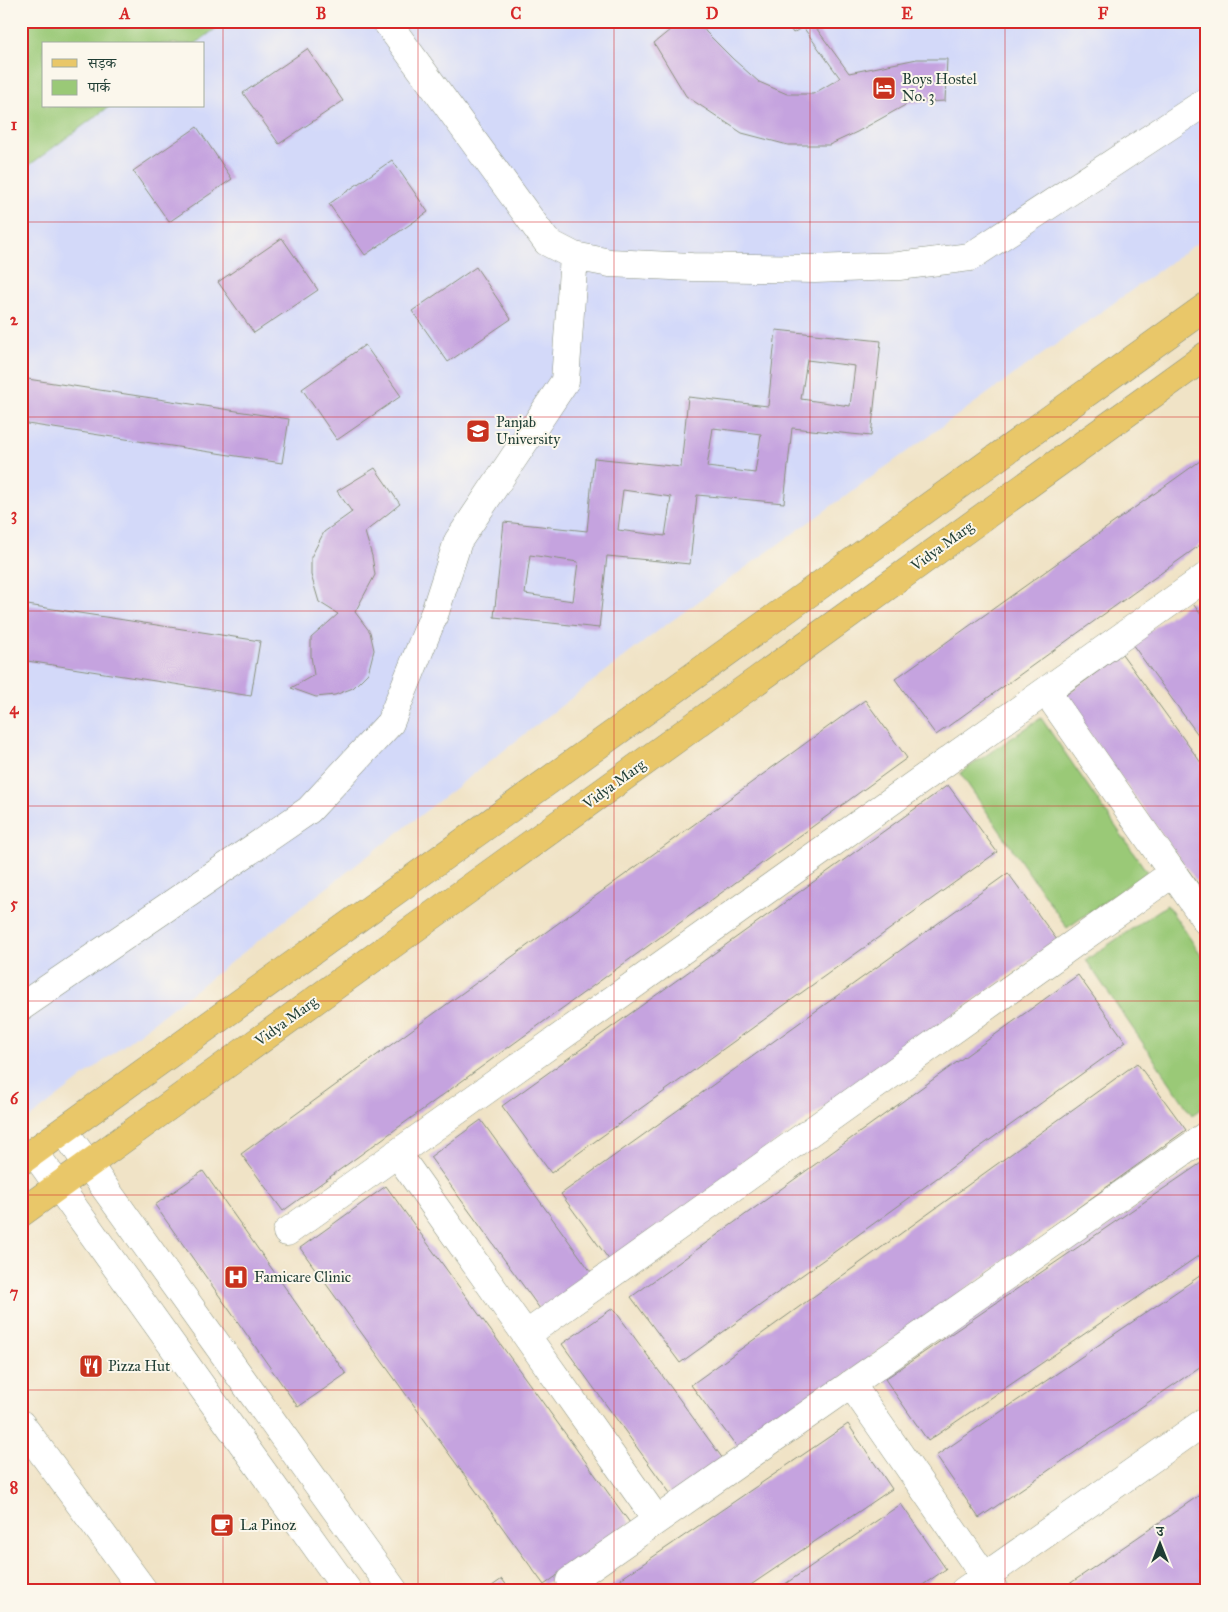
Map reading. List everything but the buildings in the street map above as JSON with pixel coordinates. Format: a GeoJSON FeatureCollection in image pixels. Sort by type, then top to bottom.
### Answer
{"type":"FeatureCollection","features":[{"type":"Feature","properties":{"kind":"main road"},"geometry":{"type":"LineString","coordinates":[[28,1157],[1207,306]]}},
{"type":"Feature","properties":{"kind":"main road","name":"Vidya Marg"},"geometry":{"type":"LineString","coordinates":[[21,1213],[1207,355]]}},
{"type":"Feature","properties":{"kind":"street"},"geometry":{"type":"LineString","coordinates":[[386,21],[548,242],[574,256],[620,263],[692,267],[815,269],[899,266],[970,257],[1207,101]]}},
{"type":"Feature","properties":{"kind":"street"},"geometry":{"type":"LineString","coordinates":[[21,1007],[309,810],[390,723],[435,612],[458,541],[565,381],[574,256]]}},
{"type":"Feature","properties":{"kind":"street"},"geometry":{"type":"LineString","coordinates":[[287,1232],[1206,578]]}},
{"type":"Feature","properties":{"kind":"street"},"geometry":{"type":"LineString","coordinates":[[1046,691],[1207,922]]}},
{"type":"Feature","properties":{"kind":"street"},"geometry":{"type":"LineString","coordinates":[[526,1336],[1173,873]]}},
{"type":"Feature","properties":{"kind":"street"},"geometry":{"type":"LineString","coordinates":[[64,1130],[394,1591]]}},
{"type":"Feature","properties":{"kind":"street"},"geometry":{"type":"LineString","coordinates":[[570,1581],[1207,1135]]}},
{"type":"Feature","properties":{"kind":"street"},"geometry":{"type":"LineString","coordinates":[[397,1154],[657,1520]]}},
{"type":"Feature","properties":{"kind":"street"},"geometry":{"type":"LineString","coordinates":[[28,1157],[58,1186],[348,1591]]}},
{"type":"Feature","properties":{"kind":"street"},"geometry":{"type":"LineString","coordinates":[[851,1384],[981,1586],[1207,1420]]}},
{"type":"Feature","properties":{"kind":"street"},"geometry":{"type":"LineString","coordinates":[[21,1424],[133,1587]]}},
{"type":"Feature","properties":{"kind":"shaded area","name":"Panjab University"},"geometry":{"type":"Polygon","coordinates":[[[21,21],[1207,21],[1207,236],[663,627],[21,1125],[21,21]]]}},
{"type":"Feature","properties":{"kind":"green space"},"geometry":{"type":"Polygon","coordinates":[[[21,21],[226,21],[198,42],[42,42],[42,108],[107,108],[24,169],[21,164],[21,21]]]}},
{"type":"Feature","properties":{"kind":"green space"},"geometry":{"type":"Polygon","coordinates":[[[1041,718],[1147,872],[1067,928],[960,773],[1041,718]]]}},
{"type":"Feature","properties":{"kind":"green space"},"geometry":{"type":"Polygon","coordinates":[[[1167,905],[1207,963],[1207,1105],[1192,1115],[1086,960],[1167,905]]]}},
{"type":"Feature","properties":{"kind":"place","name":"Boys Hostel No. 3"},"geometry":{"type":"Point","coordinates":[884,88]}},
{"type":"Feature","properties":{"kind":"place","name":"Panjab University"},"geometry":{"type":"Point","coordinates":[478,431]}},
{"type":"Feature","properties":{"kind":"place","name":"Famicare Clinic"},"geometry":{"type":"Point","coordinates":[236,1277]}},
{"type":"Feature","properties":{"kind":"place","name":"Pizza Hut"},"geometry":{"type":"Point","coordinates":[91,1366]}},
{"type":"Feature","properties":{"kind":"place","name":"La Pinoz"},"geometry":{"type":"Point","coordinates":[222,1525]}}]}
